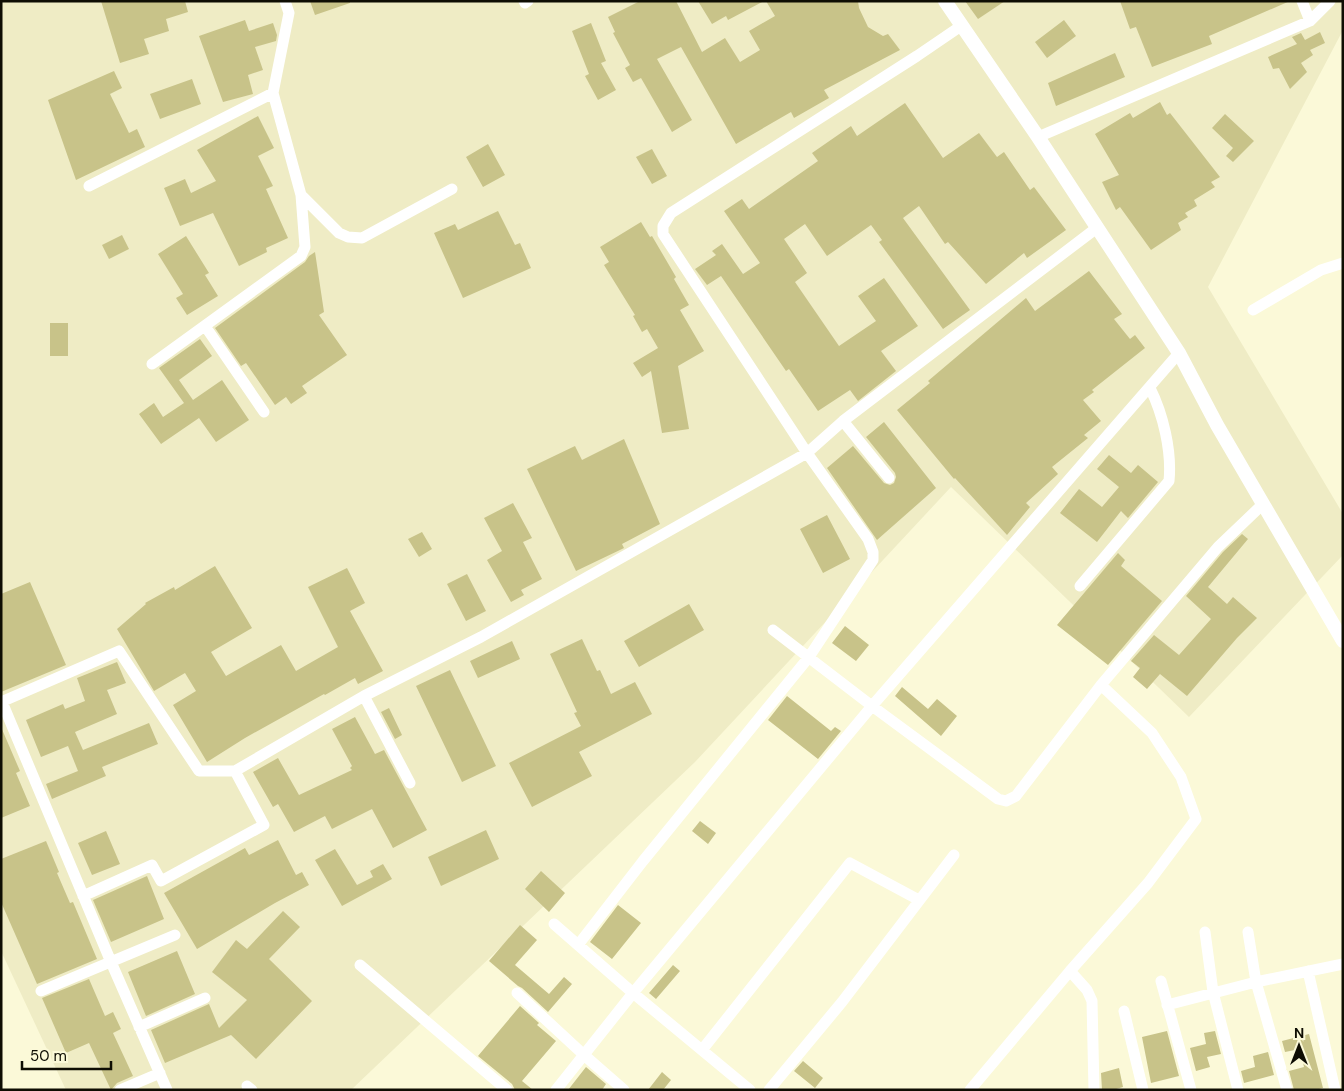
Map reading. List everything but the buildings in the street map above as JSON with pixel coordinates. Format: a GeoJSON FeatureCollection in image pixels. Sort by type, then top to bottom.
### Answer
{"type":"FeatureCollection","features":[{"type":"Feature","properties":{"kind":"street"},"geometry":{"type":"LineString","coordinates":[[152,364],[301,256],[305,247],[301,196],[273,93],[289,13],[285,1]]}},
{"type":"Feature","properties":{"kind":"street"},"geometry":{"type":"LineString","coordinates":[[524,1],[525,3],[528,1]]}},
{"type":"Feature","properties":{"kind":"street"},"geometry":{"type":"LineString","coordinates":[[945,1],[1038,136],[1179,353],[1217,425],[1343,642]]}},
{"type":"Feature","properties":{"kind":"street"},"geometry":{"type":"LineString","coordinates":[[1302,1],[1310,21]]}},
{"type":"Feature","properties":{"kind":"street"},"geometry":{"type":"LineString","coordinates":[[1038,136],[1310,21],[1330,1]]}},
{"type":"Feature","properties":{"kind":"street"},"geometry":{"type":"LineString","coordinates":[[578,945],[643,861],[809,657],[873,560],[873,552],[868,539],[807,453],[662,234],[663,226],[671,213],[961,26]]}},
{"type":"Feature","properties":{"kind":"street"},"geometry":{"type":"LineString","coordinates":[[89,186],[273,93]]}},
{"type":"Feature","properties":{"kind":"street"},"geometry":{"type":"LineString","coordinates":[[301,196],[339,233],[348,238],[362,238],[452,189]]}},
{"type":"Feature","properties":{"kind":"street"},"geometry":{"type":"LineString","coordinates":[[167,1090],[2,702],[119,651],[199,772],[234,772],[364,696],[481,637],[807,453],[844,421],[1098,227]]}},
{"type":"Feature","properties":{"kind":"street"},"geometry":{"type":"LineString","coordinates":[[1252,310],[1322,270],[1343,263]]}},
{"type":"Feature","properties":{"kind":"street"},"geometry":{"type":"LineString","coordinates":[[205,326],[264,412]]}},
{"type":"Feature","properties":{"kind":"street"},"geometry":{"type":"LineString","coordinates":[[556,1090],[633,992],[872,706],[1179,353]]}},
{"type":"Feature","properties":{"kind":"street"},"geometry":{"type":"LineString","coordinates":[[1080,586],[1169,481],[1170,471],[1165,432],[1159,406],[1150,388]]}},
{"type":"Feature","properties":{"kind":"street"},"geometry":{"type":"LineString","coordinates":[[844,421],[888,478]]}},
{"type":"Feature","properties":{"kind":"street"},"geometry":{"type":"LineString","coordinates":[[774,630],[872,706],[998,799],[1006,801],[1016,796],[1101,685],[1218,547],[1263,504]]}},
{"type":"Feature","properties":{"kind":"street"},"geometry":{"type":"LineString","coordinates":[[970,1090],[1148,883],[1196,819],[1181,777],[1152,733],[1101,685]]}},
{"type":"Feature","properties":{"kind":"street"},"geometry":{"type":"LineString","coordinates":[[364,696],[410,783]]}},
{"type":"Feature","properties":{"kind":"street"},"geometry":{"type":"LineString","coordinates":[[83,896],[152,865],[161,881],[264,824],[234,772]]}},
{"type":"Feature","properties":{"kind":"street"},"geometry":{"type":"LineString","coordinates":[[769,1090],[842,1002],[954,854]]}},
{"type":"Feature","properties":{"kind":"street"},"geometry":{"type":"LineString","coordinates":[[702,1050],[850,863],[919,900]]}},
{"type":"Feature","properties":{"kind":"street"},"geometry":{"type":"LineString","coordinates":[[554,924],[750,1090]]}},
{"type":"Feature","properties":{"kind":"street"},"geometry":{"type":"LineString","coordinates":[[1205,932],[1213,992],[1238,1090]]}},
{"type":"Feature","properties":{"kind":"street"},"geometry":{"type":"LineString","coordinates":[[1248,932],[1256,982],[1288,1090]]}},
{"type":"Feature","properties":{"kind":"street"},"geometry":{"type":"LineString","coordinates":[[41,991],[174,935]]}},
{"type":"Feature","properties":{"kind":"street"},"geometry":{"type":"LineString","coordinates":[[360,964],[507,1090]]}},
{"type":"Feature","properties":{"kind":"street"},"geometry":{"type":"LineString","coordinates":[[1167,1005],[1213,992],[1343,964]]}},
{"type":"Feature","properties":{"kind":"street"},"geometry":{"type":"LineString","coordinates":[[1308,971],[1335,1090]]}},
{"type":"Feature","properties":{"kind":"street"},"geometry":{"type":"LineString","coordinates":[[1070,972],[1087,990],[1092,1001],[1094,1090]]}},
{"type":"Feature","properties":{"kind":"street"},"geometry":{"type":"LineString","coordinates":[[1161,981],[1191,1090]]}},
{"type":"Feature","properties":{"kind":"street"},"geometry":{"type":"LineString","coordinates":[[517,993],[584,1056],[624,1090]]}},
{"type":"Feature","properties":{"kind":"street"},"geometry":{"type":"LineString","coordinates":[[139,1027],[205,998]]}},
{"type":"Feature","properties":{"kind":"street"},"geometry":{"type":"LineString","coordinates":[[1124,1012],[1143,1090]]}},
{"type":"Feature","properties":{"kind":"street"},"geometry":{"type":"LineString","coordinates":[[120,1090],[160,1073]]}},
{"type":"Feature","properties":{"kind":"shaded area"},"geometry":{"type":"Polygon","coordinates":[[[1,1],[1343,1],[1343,30],[1208,287],[1343,514],[1343,555],[1189,717],[951,487],[695,762],[351,1090],[66,1090],[1,951],[1,1]]]}}]}
